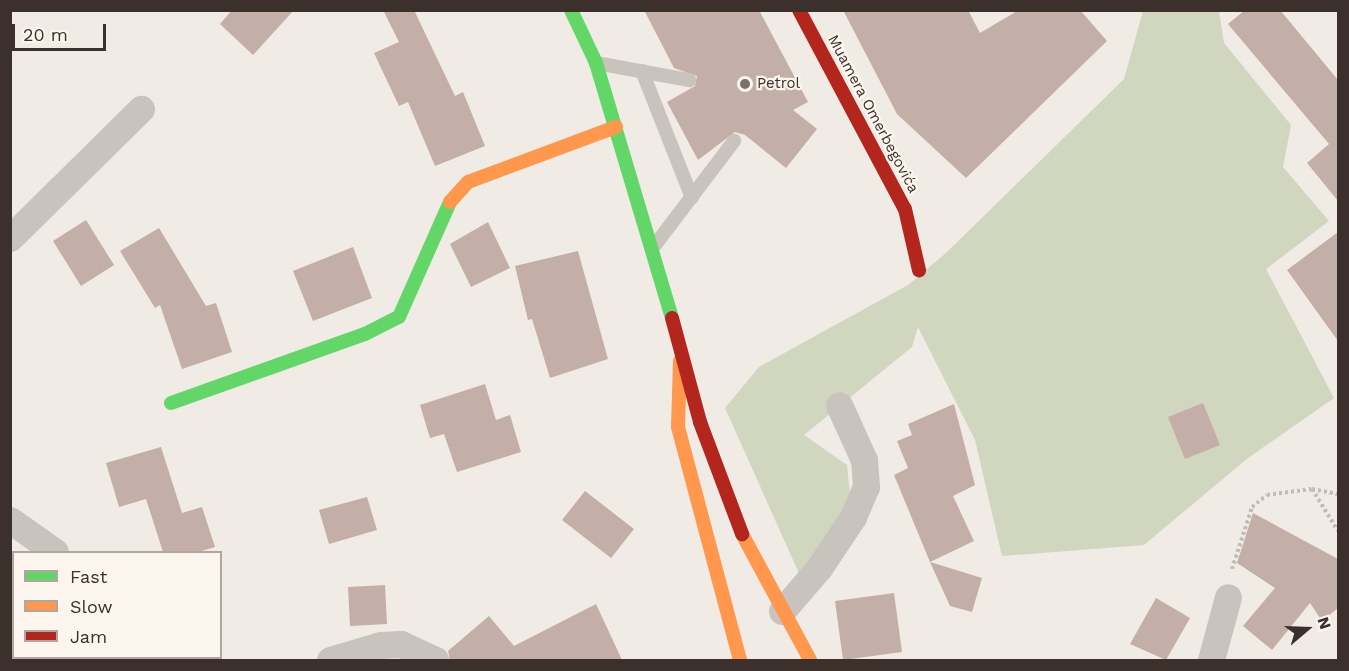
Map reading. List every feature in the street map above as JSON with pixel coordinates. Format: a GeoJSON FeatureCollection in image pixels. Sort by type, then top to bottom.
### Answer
{"type":"FeatureCollection","features":[{"type":"Feature","properties":{"kind":"street"},"geometry":{"type":"LineString","coordinates":[[571,10],[596,63],[654,247],[680,356],[748,550],[810,660]]}},
{"type":"Feature","properties":{"kind":"street","name":"Muamera Omerbegovića"},"geometry":{"type":"LineString","coordinates":[[799,10],[905,209],[919,270]]}},
{"type":"Feature","properties":{"kind":"street"},"geometry":{"type":"LineString","coordinates":[[10,238],[141,110]]}},
{"type":"Feature","properties":{"kind":"street"},"geometry":{"type":"LineString","coordinates":[[171,403],[365,334],[399,317],[437,225],[449,202],[468,182],[616,127]]}},
{"type":"Feature","properties":{"kind":"street"},"geometry":{"type":"LineString","coordinates":[[680,356],[678,427],[740,660]]}},
{"type":"Feature","properties":{"kind":"street"},"geometry":{"type":"LineString","coordinates":[[782,611],[819,568],[853,517],[866,487],[864,460],[839,405]]}},
{"type":"Feature","properties":{"kind":"street"},"geometry":{"type":"LineString","coordinates":[[10,520],[54,551]]}},
{"type":"Feature","properties":{"kind":"street"},"geometry":{"type":"LineString","coordinates":[[1211,660],[1228,597]]}},
{"type":"Feature","properties":{"kind":"street"},"geometry":{"type":"LineString","coordinates":[[330,660],[381,645],[401,644],[435,660]]}},
{"type":"Feature","properties":{"kind":"lane"},"geometry":{"type":"LineString","coordinates":[[596,63],[689,80]]}},
{"type":"Feature","properties":{"kind":"lane"},"geometry":{"type":"LineString","coordinates":[[642,72],[692,198]]}},
{"type":"Feature","properties":{"kind":"lane"},"geometry":{"type":"LineString","coordinates":[[654,247],[734,141]]}},
{"type":"Feature","properties":{"kind":"path"},"geometry":{"type":"LineString","coordinates":[[1312,489],[1338,531]]}},
{"type":"Feature","properties":{"kind":"path"},"geometry":{"type":"LineString","coordinates":[[1228,597],[1231,570],[1252,507],[1267,495],[1312,489],[1338,494]]}},
{"type":"Feature","properties":{"kind":"green space"},"geometry":{"type":"Polygon","coordinates":[[[1143,11],[1219,11],[1224,43],[1291,125],[1283,167],[1329,221],[1266,269],[1334,398],[1248,458],[1144,545],[1002,556],[975,440],[918,327],[912,347],[804,435],[847,465],[852,514],[802,580],[725,408],[759,367],[908,285],[946,253],[1124,79],[1143,11]]]}},
{"type":"Feature","properties":{"kind":"building"},"geometry":{"type":"Polygon","coordinates":[[[232,10],[294,10],[253,55],[220,24],[232,10]]]}},
{"type":"Feature","properties":{"kind":"building"},"geometry":{"type":"Polygon","coordinates":[[[383,10],[414,10],[455,96],[463,92],[485,146],[435,166],[408,102],[399,106],[374,53],[399,42],[383,10]]]}},
{"type":"Feature","properties":{"kind":"building","name":"Petrol"},"geometry":{"type":"Polygon","coordinates":[[[644,10],[759,10],[808,102],[793,110],[817,129],[786,168],[745,135],[735,132],[698,160],[667,102],[695,86],[697,76],[674,68],[644,10]]]}},
{"type":"Feature","properties":{"kind":"building"},"geometry":{"type":"Polygon","coordinates":[[[843,10],[968,10],[980,33],[1019,10],[1080,10],[1107,41],[966,178],[897,114],[843,10]]]}},
{"type":"Feature","properties":{"kind":"building"},"geometry":{"type":"Polygon","coordinates":[[[1245,10],[1280,10],[1338,80],[1338,201],[1307,163],[1329,144],[1228,24],[1245,10]]]}},
{"type":"Feature","properties":{"kind":"building"},"geometry":{"type":"Polygon","coordinates":[[[86,220],[114,265],[81,286],[53,241],[86,220]]]}},
{"type":"Feature","properties":{"kind":"building"},"geometry":{"type":"Polygon","coordinates":[[[488,222],[510,268],[471,287],[450,244],[488,222]]]}},
{"type":"Feature","properties":{"kind":"building"},"geometry":{"type":"Polygon","coordinates":[[[159,228],[206,306],[216,303],[232,352],[182,369],[160,305],[155,308],[120,251],[159,228]]]}},
{"type":"Feature","properties":{"kind":"building"},"geometry":{"type":"Polygon","coordinates":[[[1338,232],[1338,341],[1287,270],[1338,232]]]}},
{"type":"Feature","properties":{"kind":"building"},"geometry":{"type":"Polygon","coordinates":[[[353,247],[372,298],[313,321],[293,271],[353,247]]]}},
{"type":"Feature","properties":{"kind":"building"},"geometry":{"type":"Polygon","coordinates":[[[578,251],[608,359],[550,378],[532,319],[528,320],[515,266],[578,251]]]}},
{"type":"Feature","properties":{"kind":"building"},"geometry":{"type":"Polygon","coordinates":[[[485,384],[496,420],[510,415],[521,452],[457,472],[444,434],[430,438],[420,405],[485,384]]]}},
{"type":"Feature","properties":{"kind":"building"},"geometry":{"type":"Polygon","coordinates":[[[1203,403],[1220,445],[1185,459],[1168,417],[1203,403]]]}},
{"type":"Feature","properties":{"kind":"building"},"geometry":{"type":"Polygon","coordinates":[[[954,404],[975,485],[953,496],[974,541],[930,562],[894,475],[908,468],[897,441],[912,435],[908,424],[954,404]]]}},
{"type":"Feature","properties":{"kind":"building"},"geometry":{"type":"Polygon","coordinates":[[[161,447],[182,513],[202,507],[215,547],[201,551],[163,551],[146,499],[119,507],[106,463],[161,447]]]}},
{"type":"Feature","properties":{"kind":"building"},"geometry":{"type":"Polygon","coordinates":[[[585,491],[634,529],[611,558],[562,520],[585,491]]]}},
{"type":"Feature","properties":{"kind":"building"},"geometry":{"type":"Polygon","coordinates":[[[367,497],[377,530],[329,544],[319,510],[367,497]]]}},
{"type":"Feature","properties":{"kind":"building"},"geometry":{"type":"Polygon","coordinates":[[[1253,513],[1338,559],[1338,608],[1322,621],[1310,603],[1272,650],[1243,626],[1275,588],[1237,563],[1253,513]]]}},
{"type":"Feature","properties":{"kind":"building"},"geometry":{"type":"Polygon","coordinates":[[[930,562],[982,578],[972,612],[950,606],[930,562]]]}},
{"type":"Feature","properties":{"kind":"building"},"geometry":{"type":"Polygon","coordinates":[[[385,585],[387,624],[350,626],[348,587],[385,585]]]}},
{"type":"Feature","properties":{"kind":"building"},"geometry":{"type":"Polygon","coordinates":[[[894,593],[902,652],[843,660],[835,601],[894,593]]]}},
{"type":"Feature","properties":{"kind":"building"},"geometry":{"type":"Polygon","coordinates":[[[1156,598],[1190,618],[1166,660],[1130,644],[1156,598]]]}},
{"type":"Feature","properties":{"kind":"building"},"geometry":{"type":"Polygon","coordinates":[[[596,604],[622,660],[450,660],[448,651],[489,616],[514,646],[596,604]]]}},
{"type":"Feature","properties":{"kind":"traffic: fast"},"geometry":{"type":"LineString","coordinates":[[571,10],[596,63],[672,318]]}},
{"type":"Feature","properties":{"kind":"traffic: fast"},"geometry":{"type":"LineString","coordinates":[[171,403],[365,334],[399,317],[450,202]]}},
{"type":"Feature","properties":{"kind":"traffic: slow"},"geometry":{"type":"LineString","coordinates":[[450,202],[468,182],[616,127]]}},
{"type":"Feature","properties":{"kind":"traffic: slow"},"geometry":{"type":"LineString","coordinates":[[680,361],[678,427],[740,660]]}},
{"type":"Feature","properties":{"kind":"traffic: slow"},"geometry":{"type":"LineString","coordinates":[[742,534],[810,660]]}},
{"type":"Feature","properties":{"kind":"traffic: jam"},"geometry":{"type":"LineString","coordinates":[[799,10],[905,209],[919,270]]}},
{"type":"Feature","properties":{"kind":"traffic: jam"},"geometry":{"type":"LineString","coordinates":[[672,318],[700,422],[742,534]]}},
{"type":"Feature","properties":{"kind":"place","name":"Petrol"},"geometry":{"type":"Point","coordinates":[745,84]}}]}
